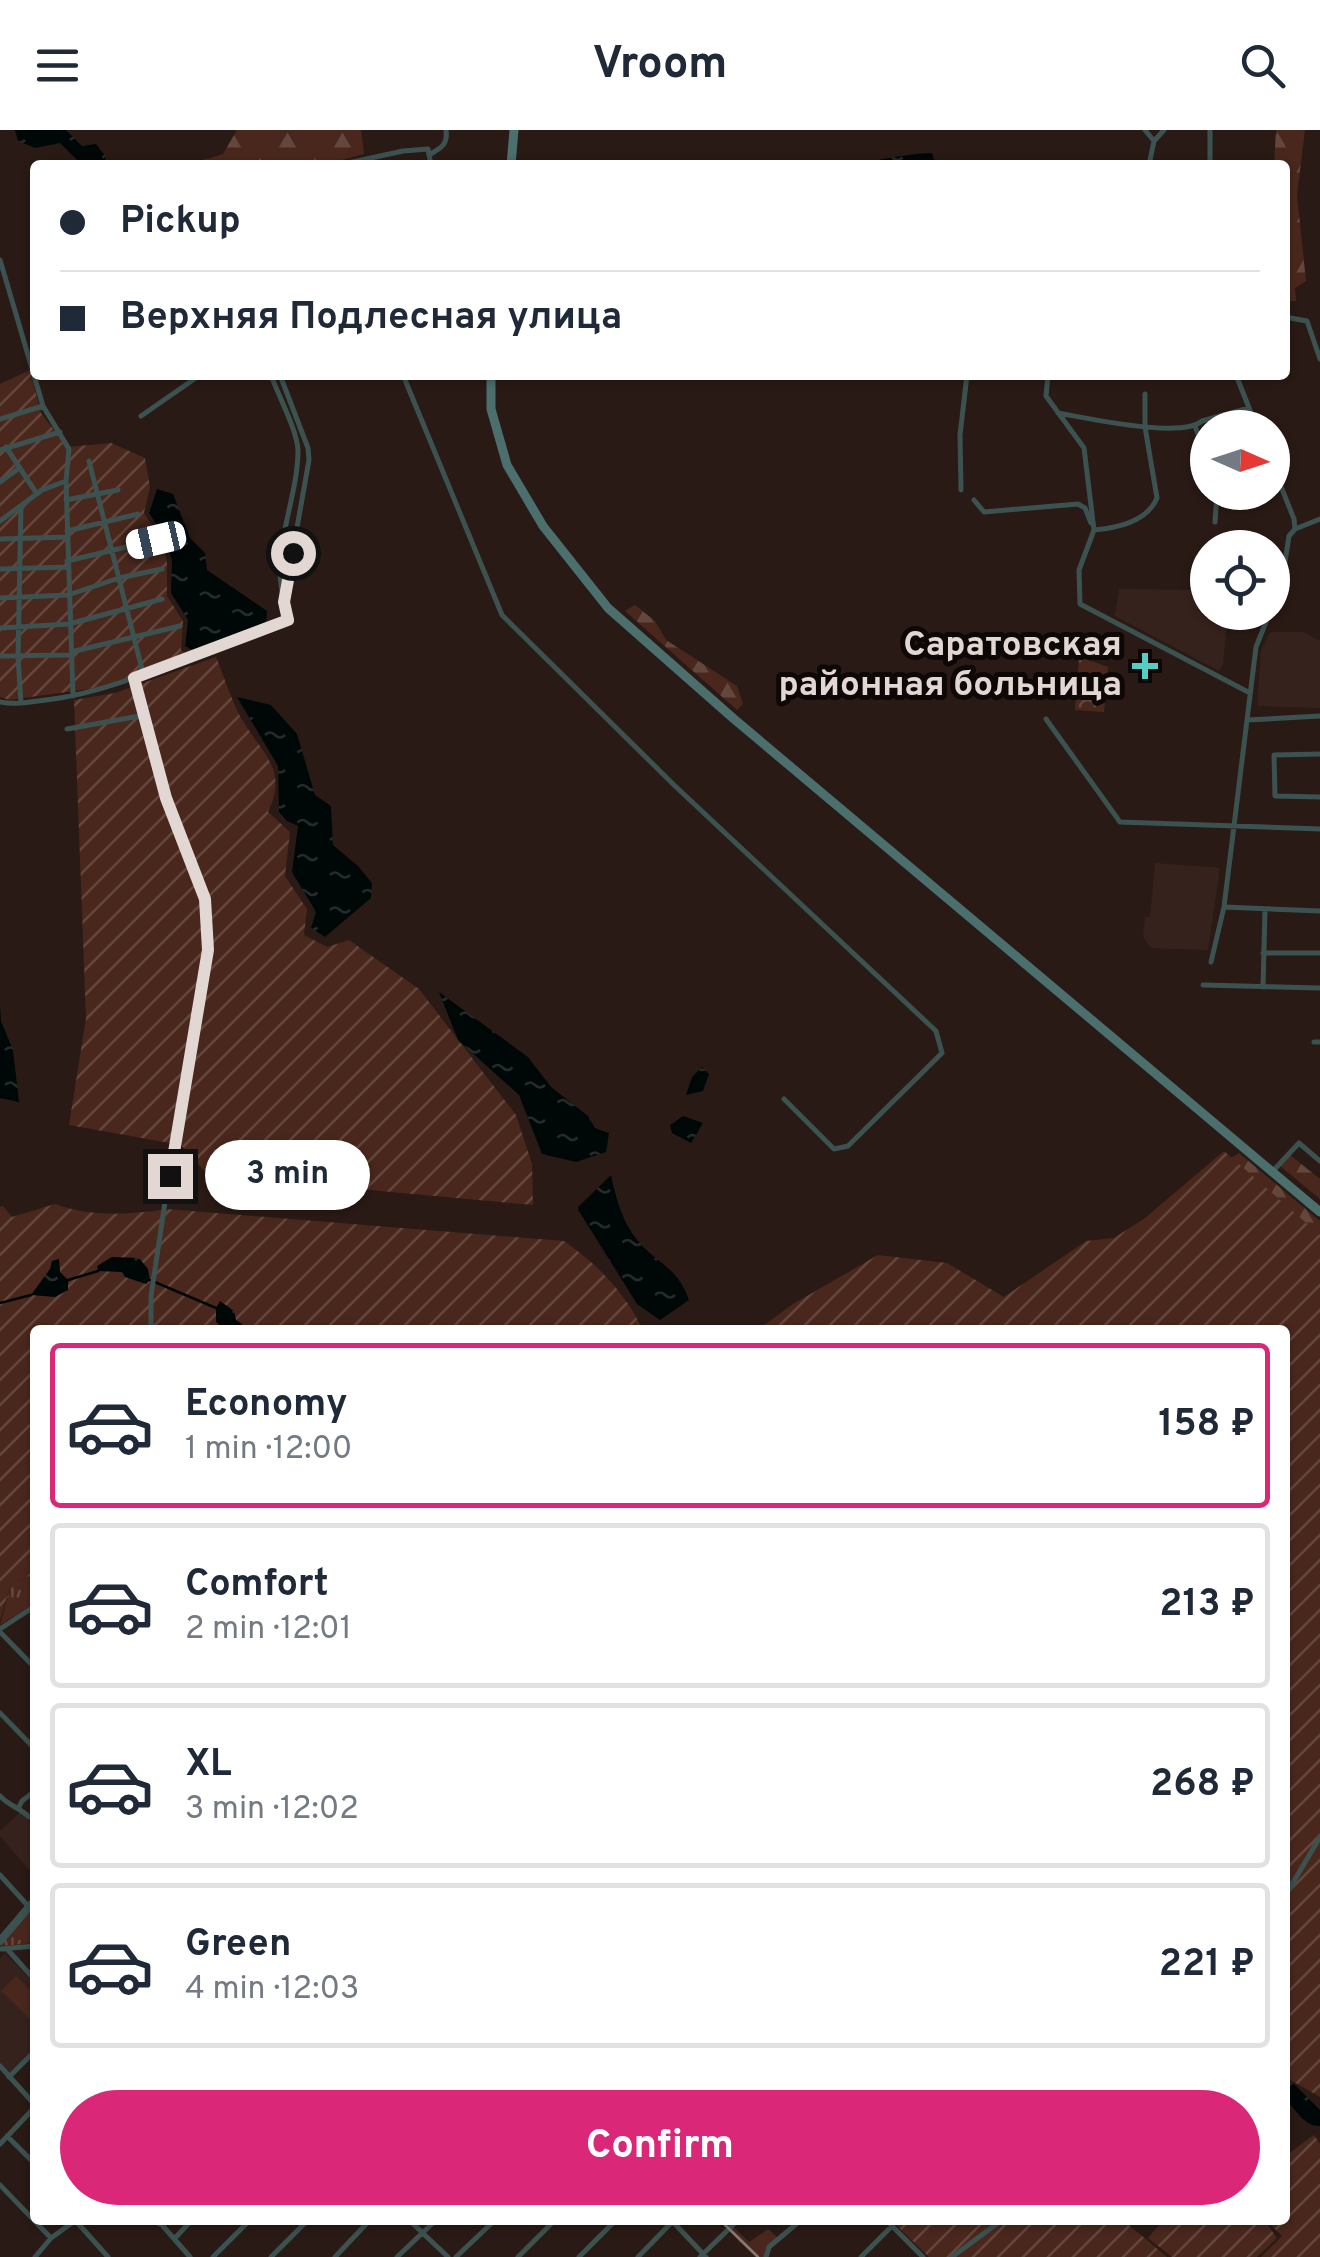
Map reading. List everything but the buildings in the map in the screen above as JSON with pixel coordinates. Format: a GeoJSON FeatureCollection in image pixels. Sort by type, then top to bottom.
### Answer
{"type":"FeatureCollection","features":[{"type":"Feature","properties":{"kind":"main road"},"geometry":{"type":"LineString","coordinates":[[511,160],[514,130]]}},
{"type":"Feature","properties":{"kind":"main road"},"geometry":{"type":"LineString","coordinates":[[491,380],[491,410],[507,465],[576,572],[640,638],[1320,1212]]}},
{"type":"Feature","properties":{"kind":"street"},"geometry":{"type":"LineString","coordinates":[[429,155],[443,148],[446,130]]}},
{"type":"Feature","properties":{"kind":"street"},"geometry":{"type":"LineString","coordinates":[[1145,130],[1154,140]]}},
{"type":"Feature","properties":{"kind":"street"},"geometry":{"type":"LineString","coordinates":[[1151,160],[1154,140],[1164,130]]}},
{"type":"Feature","properties":{"kind":"street"},"geometry":{"type":"LineString","coordinates":[[1210,130],[1210,160]]}},
{"type":"Feature","properties":{"kind":"street"},"geometry":{"type":"LineString","coordinates":[[362,160],[428,149],[430,160]]}},
{"type":"Feature","properties":{"kind":"street"},"geometry":{"type":"LineString","coordinates":[[0,260],[30,362]]}},
{"type":"Feature","properties":{"kind":"street"},"geometry":{"type":"LineString","coordinates":[[1290,317],[1306,321],[1320,359]]}},
{"type":"Feature","properties":{"kind":"street"},"geometry":{"type":"LineString","coordinates":[[35,380],[43,406],[69,449],[68,624],[73,696]]}},
{"type":"Feature","properties":{"kind":"street"},"geometry":{"type":"LineString","coordinates":[[141,416],[193,380]]}},
{"type":"Feature","properties":{"kind":"street"},"geometry":{"type":"LineString","coordinates":[[2,704],[111,688],[288,620],[280,563],[298,450],[272,380]]}},
{"type":"Feature","properties":{"kind":"street"},"geometry":{"type":"LineString","coordinates":[[282,380],[309,460],[284,602]]}},
{"type":"Feature","properties":{"kind":"street"},"geometry":{"type":"LineString","coordinates":[[405,380],[502,615],[674,786],[936,1031],[942,1053],[848,1146],[834,1149],[784,1099]]}},
{"type":"Feature","properties":{"kind":"street"},"geometry":{"type":"LineString","coordinates":[[961,490],[960,435],[966,380]]}},
{"type":"Feature","properties":{"kind":"street"},"geometry":{"type":"LineString","coordinates":[[1047,380],[1049,403],[1084,448],[1094,530],[1079,570],[1080,604],[1250,694]]}},
{"type":"Feature","properties":{"kind":"street"},"geometry":{"type":"LineString","coordinates":[[1238,380],[1249,408],[1242,410]]}},
{"type":"Feature","properties":{"kind":"street"},"geometry":{"type":"LineString","coordinates":[[1094,530],[1115,528],[1153,509],[1158,498],[1145,428],[1145,394]]}},
{"type":"Feature","properties":{"kind":"street"},"geometry":{"type":"LineString","coordinates":[[0,419],[43,406]]}},
{"type":"Feature","properties":{"kind":"street"},"geometry":{"type":"LineString","coordinates":[[1058,414],[1145,428],[1190,426]]}},
{"type":"Feature","properties":{"kind":"street"},"geometry":{"type":"LineString","coordinates":[[37,494],[3,448],[60,432]]}},
{"type":"Feature","properties":{"kind":"street"},"geometry":{"type":"LineString","coordinates":[[90,461],[143,673]]}},
{"type":"Feature","properties":{"kind":"street"},"geometry":{"type":"LineString","coordinates":[[0,482],[18,469]]}},
{"type":"Feature","properties":{"kind":"street"},"geometry":{"type":"LineString","coordinates":[[0,521],[37,494],[66,481]]}},
{"type":"Feature","properties":{"kind":"street"},"geometry":{"type":"LineString","coordinates":[[66,500],[118,490]]}},
{"type":"Feature","properties":{"kind":"street"},"geometry":{"type":"LineString","coordinates":[[974,500],[984,512],[1078,504],[1085,508],[1094,530]]}},
{"type":"Feature","properties":{"kind":"street"},"geometry":{"type":"LineString","coordinates":[[21,507],[21,703]]}},
{"type":"Feature","properties":{"kind":"street"},"geometry":{"type":"LineString","coordinates":[[1290,509],[1294,519],[1290,536]]}},
{"type":"Feature","properties":{"kind":"street"},"geometry":{"type":"LineString","coordinates":[[1214,522],[1215,510]]}},
{"type":"Feature","properties":{"kind":"street"},"geometry":{"type":"LineString","coordinates":[[0,539],[67,534],[138,514]]}},
{"type":"Feature","properties":{"kind":"street"},"geometry":{"type":"LineString","coordinates":[[1294,529],[1320,519]]}},
{"type":"Feature","properties":{"kind":"street"},"geometry":{"type":"LineString","coordinates":[[0,569],[68,564],[156,540]]}},
{"type":"Feature","properties":{"kind":"street"},"geometry":{"type":"LineString","coordinates":[[0,598],[68,595],[162,569]]}},
{"type":"Feature","properties":{"kind":"street"},"geometry":{"type":"LineString","coordinates":[[0,628],[68,624],[162,599]]}},
{"type":"Feature","properties":{"kind":"street"},"geometry":{"type":"LineString","coordinates":[[0,656],[69,655],[180,626]]}},
{"type":"Feature","properties":{"kind":"street"},"geometry":{"type":"LineString","coordinates":[[1211,962],[1224,907],[1256,647],[1263,630]]}},
{"type":"Feature","properties":{"kind":"street"},"geometry":{"type":"LineString","coordinates":[[134,678],[166,798],[204,890],[208,950],[170,1176]]}},
{"type":"Feature","properties":{"kind":"street"},"geometry":{"type":"LineString","coordinates":[[68,729],[145,715]]}},
{"type":"Feature","properties":{"kind":"street"},"geometry":{"type":"LineString","coordinates":[[1247,720],[1320,716]]}},
{"type":"Feature","properties":{"kind":"street"},"geometry":{"type":"LineString","coordinates":[[1046,719],[1120,822],[1320,829]]}},
{"type":"Feature","properties":{"kind":"street"},"geometry":{"type":"LineString","coordinates":[[1320,754],[1274,755],[1275,796],[1320,797]]}},
{"type":"Feature","properties":{"kind":"street"},"geometry":{"type":"LineString","coordinates":[[1224,907],[1320,911]]}},
{"type":"Feature","properties":{"kind":"street"},"geometry":{"type":"LineString","coordinates":[[1262,987],[1265,910]]}},
{"type":"Feature","properties":{"kind":"street"},"geometry":{"type":"LineString","coordinates":[[1263,953],[1320,953]]}},
{"type":"Feature","properties":{"kind":"street"},"geometry":{"type":"LineString","coordinates":[[1203,984],[1320,988]]}},
{"type":"Feature","properties":{"kind":"street"},"geometry":{"type":"LineString","coordinates":[[1272,1172],[1298,1144],[1320,1161]]}},
{"type":"Feature","properties":{"kind":"street"},"geometry":{"type":"LineString","coordinates":[[151,1325],[151,1296],[165,1202]]}},
{"type":"Feature","properties":{"kind":"street"},"geometry":{"type":"LineString","coordinates":[[30,1609],[0,1630],[30,1663]]}},
{"type":"Feature","properties":{"kind":"street"},"geometry":{"type":"LineString","coordinates":[[0,1713],[30,1743]]}},
{"type":"Feature","properties":{"kind":"street"},"geometry":{"type":"LineString","coordinates":[[20,1807],[30,1795]]}},
{"type":"Feature","properties":{"kind":"street"},"geometry":{"type":"LineString","coordinates":[[0,1796],[30,1816]]}},
{"type":"Feature","properties":{"kind":"street"},"geometry":{"type":"LineString","coordinates":[[1290,1888],[1320,1838]]}},
{"type":"Feature","properties":{"kind":"street"},"geometry":{"type":"LineString","coordinates":[[0,1876],[30,1902]]}},
{"type":"Feature","properties":{"kind":"street"},"geometry":{"type":"LineString","coordinates":[[0,1940],[30,1906]]}},
{"type":"Feature","properties":{"kind":"street"},"geometry":{"type":"LineString","coordinates":[[4,1949],[30,1946]]}},
{"type":"Feature","properties":{"kind":"street"},"geometry":{"type":"LineString","coordinates":[[4,1949],[30,1975]]}},
{"type":"Feature","properties":{"kind":"street"},"geometry":{"type":"LineString","coordinates":[[9,2076],[30,2056]]}},
{"type":"Feature","properties":{"kind":"street"},"geometry":{"type":"LineString","coordinates":[[0,2066],[30,2100]]}},
{"type":"Feature","properties":{"kind":"street"},"geometry":{"type":"LineString","coordinates":[[0,2144],[30,2111]]}},
{"type":"Feature","properties":{"kind":"street"},"geometry":{"type":"LineString","coordinates":[[7,2136],[30,2159]]}},
{"type":"Feature","properties":{"kind":"street"},"geometry":{"type":"LineString","coordinates":[[0,2184],[30,2216]]}},
{"type":"Feature","properties":{"kind":"street"},"geometry":{"type":"LineString","coordinates":[[39,2225],[51,2238]]}},
{"type":"Feature","properties":{"kind":"street"},"geometry":{"type":"LineString","coordinates":[[35,2257],[68,2225]]}},
{"type":"Feature","properties":{"kind":"street"},"geometry":{"type":"LineString","coordinates":[[79,2225],[108,2257]]}},
{"type":"Feature","properties":{"kind":"street"},"geometry":{"type":"LineString","coordinates":[[163,2225],[190,2257]]}},
{"type":"Feature","properties":{"kind":"street"},"geometry":{"type":"LineString","coordinates":[[174,2238],[187,2225]]}},
{"type":"Feature","properties":{"kind":"street"},"geometry":{"type":"LineString","coordinates":[[213,2257],[245,2225]]}},
{"type":"Feature","properties":{"kind":"street"},"geometry":{"type":"LineString","coordinates":[[272,2257],[303,2225]]}},
{"type":"Feature","properties":{"kind":"street"},"geometry":{"type":"LineString","coordinates":[[335,2257],[365,2225]]}},
{"type":"Feature","properties":{"kind":"street"},"geometry":{"type":"LineString","coordinates":[[414,2225],[448,2257]]}},
{"type":"Feature","properties":{"kind":"street"},"geometry":{"type":"LineString","coordinates":[[397,2257],[431,2225]]}},
{"type":"Feature","properties":{"kind":"street"},"geometry":{"type":"LineString","coordinates":[[456,2257],[490,2225]]}},
{"type":"Feature","properties":{"kind":"street"},"geometry":{"type":"LineString","coordinates":[[518,2257],[550,2225]]}},
{"type":"Feature","properties":{"kind":"street"},"geometry":{"type":"LineString","coordinates":[[580,2257],[611,2225]]}},
{"type":"Feature","properties":{"kind":"street"},"geometry":{"type":"LineString","coordinates":[[638,2257],[669,2225]]}},
{"type":"Feature","properties":{"kind":"street"},"geometry":{"type":"LineString","coordinates":[[676,2225],[703,2256],[733,2225]]}},
{"type":"Feature","properties":{"kind":"street"},"geometry":{"type":"LineString","coordinates":[[766,2257],[769,2247],[794,2225]]}},
{"type":"Feature","properties":{"kind":"street"},"geometry":{"type":"LineString","coordinates":[[952,2257],[995,2225]]}},
{"type":"Feature","properties":{"kind":"street"},"geometry":{"type":"LineString","coordinates":[[861,2257],[892,2226],[923,2257]]}},
{"type":"Feature","properties":{"kind":"shaded area"},"geometry":{"type":"Polygon","coordinates":[[[1119,589],[1190,590],[1190,630],[1226,630],[1223,665],[1219,671],[1115,616],[1119,589]]]}},
{"type":"Feature","properties":{"kind":"shaded area"},"geometry":{"type":"Polygon","coordinates":[[[1270,632],[1304,632],[1320,641],[1320,708],[1257,706],[1261,651],[1270,632]]]}},
{"type":"Feature","properties":{"kind":"shaded area"},"geometry":{"type":"Polygon","coordinates":[[[1155,863],[1220,868],[1208,950],[1151,948],[1143,937],[1145,917],[1150,917],[1155,863]]]}},
{"type":"Feature","properties":{"kind":"shaded area"},"geometry":{"type":"Polygon","coordinates":[[[20,1812],[30,1822],[30,1871],[0,1836],[0,1831],[20,1812]]]}},
{"type":"Feature","properties":{"kind":"shaded area"},"geometry":{"type":"Polygon","coordinates":[[[5,1953],[30,1979],[30,2054],[10,2073],[0,2063],[0,1958],[5,1953]]]}},
{"type":"Feature","properties":{"kind":"green space"},"geometry":{"type":"Polygon","coordinates":[[[237,130],[361,130],[364,154],[343,160],[204,160],[223,154],[237,130]]]}},
{"type":"Feature","properties":{"kind":"green space"},"geometry":{"type":"Polygon","coordinates":[[[1276,130],[1305,130],[1297,195],[1306,281],[1295,288],[1296,301],[1290,301],[1290,160],[1274,160],[1276,130]]]}},
{"type":"Feature","properties":{"kind":"green space"},"geometry":{"type":"Polygon","coordinates":[[[30,370],[41,413],[67,447],[111,443],[145,458],[150,487],[144,513],[160,538],[167,561],[167,596],[183,621],[181,650],[190,657],[110,686],[9,700],[0,697],[0,384],[30,370]]]}},
{"type":"Feature","properties":{"kind":"green space"},"geometry":{"type":"Polygon","coordinates":[[[635,605],[655,621],[666,640],[737,686],[743,704],[737,710],[625,611],[635,605]]]}},
{"type":"Feature","properties":{"kind":"green space"},"geometry":{"type":"Polygon","coordinates":[[[216,657],[241,718],[274,772],[274,797],[268,812],[290,832],[285,876],[307,909],[304,935],[327,947],[349,940],[419,989],[516,1115],[532,1164],[533,1205],[208,1175],[181,1145],[69,1125],[86,1018],[74,700],[115,693],[216,657]]]}},
{"type":"Feature","properties":{"kind":"green space"},"geometry":{"type":"Polygon","coordinates":[[[1079,657],[1108,667],[1104,712],[1075,710],[1079,657]]]}},
{"type":"Feature","properties":{"kind":"green space"},"geometry":{"type":"Polygon","coordinates":[[[1224,1151],[1320,1235],[1320,2097],[1290,2080],[1290,1325],[764,1325],[878,1255],[947,1263],[1004,1297],[1086,1241],[1114,1238],[1145,1218],[1224,1151]]]}},
{"type":"Feature","properties":{"kind":"green space"},"geometry":{"type":"Polygon","coordinates":[[[1239,1153],[1320,1221],[1320,1236],[1229,1159],[1239,1153]]]}},
{"type":"Feature","properties":{"kind":"green space"},"geometry":{"type":"Polygon","coordinates":[[[1290,1155],[1320,1179],[1320,1199],[1280,1166],[1290,1155]]]}},
{"type":"Feature","properties":{"kind":"green space"},"geometry":{"type":"Polygon","coordinates":[[[55,1204],[96,1213],[167,1209],[564,1241],[609,1280],[640,1325],[30,1325],[30,1576],[11,1583],[0,1620],[0,1207],[12,1217],[55,1204]]]}},
{"type":"Feature","properties":{"kind":"green space"},"geometry":{"type":"Polygon","coordinates":[[[30,1576],[30,1606],[0,1625],[11,1583],[30,1576]]]}},
{"type":"Feature","properties":{"kind":"green space"},"geometry":{"type":"Polygon","coordinates":[[[30,1910],[30,1943],[0,1945],[30,1910]]]}},
{"type":"Feature","properties":{"kind":"green space"},"geometry":{"type":"Polygon","coordinates":[[[16,1976],[30,1990],[30,2017],[29,2018],[1,1991],[16,1976]]]}},
{"type":"Feature","properties":{"kind":"green space"},"geometry":{"type":"Polygon","coordinates":[[[1314,2135],[1320,2144],[1320,2257],[1261,2257],[1282,2236],[1271,2225],[1290,2225],[1290,2153],[1314,2135]]]}},
{"type":"Feature","properties":{"kind":"green space"},"geometry":{"type":"Polygon","coordinates":[[[896,2225],[1129,2225],[1167,2257],[929,2257],[896,2225]]]}},
{"type":"Feature","properties":{"kind":"green space"},"geometry":{"type":"Polygon","coordinates":[[[1159,2225],[1268,2225],[1277,2238],[1257,2257],[1172,2257],[1148,2238],[1159,2225]]]}},
{"type":"Feature","properties":{"kind":"green space"},"geometry":{"type":"Polygon","coordinates":[[[733,2227],[749,2242],[768,2229],[778,2238],[764,2257],[755,2257],[728,2230],[733,2227]]]}},
{"type":"Feature","properties":{"kind":"water"},"geometry":{"type":"Polygon","coordinates":[[[15,130],[66,130],[82,146],[96,144],[106,157],[77,160],[60,143],[35,148],[18,141],[15,130]]]}},
{"type":"Feature","properties":{"kind":"water"},"geometry":{"type":"Polygon","coordinates":[[[932,153],[934,160],[880,160],[932,153]]]}},
{"type":"Feature","properties":{"kind":"water"},"geometry":{"type":"Polygon","coordinates":[[[157,489],[173,494],[190,538],[205,553],[207,570],[267,611],[266,622],[198,652],[185,647],[188,620],[171,593],[172,560],[163,534],[149,513],[157,489]]]}},
{"type":"Feature","properties":{"kind":"water"},"geometry":{"type":"Polygon","coordinates":[[[237,697],[271,705],[297,734],[315,795],[331,806],[333,845],[372,883],[371,898],[325,937],[311,928],[316,912],[292,872],[298,826],[279,812],[278,766],[237,697]]]}},
{"type":"Feature","properties":{"kind":"water"},"geometry":{"type":"Polygon","coordinates":[[[439,992],[528,1057],[551,1087],[588,1116],[595,1128],[609,1133],[606,1152],[576,1162],[542,1154],[519,1095],[458,1040],[439,992]]]}},
{"type":"Feature","properties":{"kind":"water"},"geometry":{"type":"Polygon","coordinates":[[[0,1004],[1,1021],[13,1050],[19,1102],[0,1098],[0,1004]]]}},
{"type":"Feature","properties":{"kind":"water"},"geometry":{"type":"Polygon","coordinates":[[[702,1067],[709,1074],[703,1091],[686,1095],[692,1077],[702,1067]]]}},
{"type":"Feature","properties":{"kind":"water"},"geometry":{"type":"Polygon","coordinates":[[[683,1116],[703,1123],[691,1143],[672,1133],[670,1125],[683,1116]]]}},
{"type":"Feature","properties":{"kind":"water"},"geometry":{"type":"Polygon","coordinates":[[[611,1175],[620,1210],[632,1234],[673,1273],[689,1300],[660,1320],[637,1304],[577,1208],[611,1175]]]}},
{"type":"Feature","properties":{"kind":"water"},"geometry":{"type":"Polygon","coordinates":[[[112,1257],[139,1258],[148,1269],[150,1280],[146,1284],[125,1277],[122,1272],[98,1271],[97,1266],[112,1257]]]}},
{"type":"Feature","properties":{"kind":"water"},"geometry":{"type":"Polygon","coordinates":[[[59,1259],[68,1290],[55,1297],[31,1295],[52,1261],[59,1259]]]}},
{"type":"Feature","properties":{"kind":"water"},"geometry":{"type":"Polygon","coordinates":[[[220,1301],[234,1311],[242,1325],[219,1325],[216,1308],[220,1301]]]}},
{"type":"Feature","properties":{"kind":"water"},"geometry":{"type":"Polygon","coordinates":[[[1293,2083],[1320,2110],[1320,2126],[1305,2121],[1290,2104],[1293,2083]]]}},
{"type":"Feature","properties":{"kind":"waterway"},"geometry":{"type":"LineString","coordinates":[[68,1280],[98,1271]]}},
{"type":"Feature","properties":{"kind":"waterway"},"geometry":{"type":"LineString","coordinates":[[150,1280],[216,1308]]}},
{"type":"Feature","properties":{"kind":"waterway"},"geometry":{"type":"LineString","coordinates":[[0,1303],[31,1295]]}},
{"type":"Feature","properties":{"kind":"tram line"},"geometry":{"type":"LineString","coordinates":[[725,2225],[758,2257]]}},
{"type":"Feature","properties":{"kind":"place","name":"Саратовская районная больница"},"geometry":{"type":"Point","coordinates":[1145,666]}},
{"type":"Feature","properties":{"kind":"route"},"geometry":{"type":"LineString","coordinates":[[170,1176],[208,950],[205,899],[166,798],[134,678],[288,620],[284,602],[293,553]]}}]}
